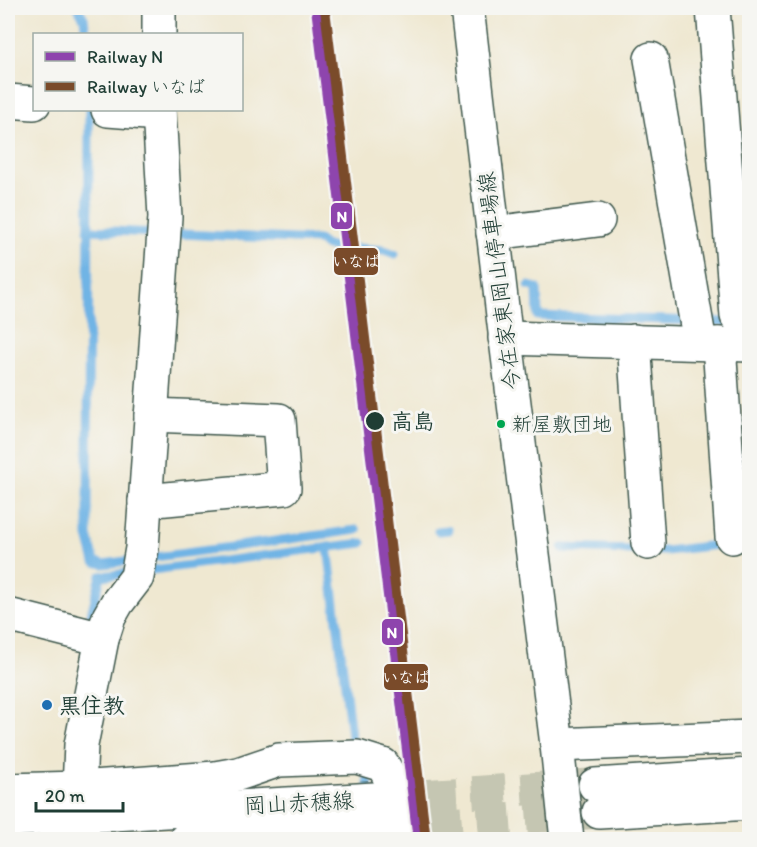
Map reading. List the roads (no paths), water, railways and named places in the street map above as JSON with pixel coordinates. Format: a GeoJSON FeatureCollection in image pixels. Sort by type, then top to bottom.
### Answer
{"type":"FeatureCollection","features":[{"type":"Feature","properties":{"kind":"street"},"geometry":{"type":"LineString","coordinates":[[159,8],[159,33]]}},
{"type":"Feature","properties":{"kind":"street","name":"今在家東岡山停車場線"},"geometry":{"type":"LineString","coordinates":[[467,8],[567,840]]}},
{"type":"Feature","properties":{"kind":"street"},"geometry":{"type":"LineString","coordinates":[[713,8],[736,316]]}},
{"type":"Feature","properties":{"kind":"street"},"geometry":{"type":"LineString","coordinates":[[651,59],[723,344],[732,537]]}},
{"type":"Feature","properties":{"kind":"street"},"geometry":{"type":"LineString","coordinates":[[8,101],[33,103]]}},
{"type":"Feature","properties":{"kind":"street"},"geometry":{"type":"LineString","coordinates":[[79,788],[92,637],[109,617],[139,563],[145,501],[165,217],[159,112],[134,111]]}},
{"type":"Feature","properties":{"kind":"street"},"geometry":{"type":"LineString","coordinates":[[493,233],[598,220]]}},
{"type":"Feature","properties":{"kind":"street"},"geometry":{"type":"LineString","coordinates":[[505,338],[723,344]]}},
{"type":"Feature","properties":{"kind":"street"},"geometry":{"type":"LineString","coordinates":[[634,341],[648,543]]}},
{"type":"Feature","properties":{"kind":"street"},"geometry":{"type":"LineString","coordinates":[[145,501],[284,488],[279,420],[151,415]]}},
{"type":"Feature","properties":{"kind":"street"},"geometry":{"type":"LineString","coordinates":[[8,615],[92,637]]}},
{"type":"Feature","properties":{"kind":"street"},"geometry":{"type":"LineString","coordinates":[[557,745],[750,737]]}},
{"type":"Feature","properties":{"kind":"street"},"geometry":{"type":"LineString","coordinates":[[8,790],[79,788],[215,778],[237,774],[279,760],[357,757],[383,765],[390,778],[384,822]]}},
{"type":"Feature","properties":{"kind":"street"},"geometry":{"type":"LineString","coordinates":[[750,775],[597,799],[750,803]]}},
{"type":"Feature","properties":{"kind":"street","name":"岡山赤穂線"},"geometry":{"type":"LineString","coordinates":[[8,820],[384,822]]}},
{"type":"Feature","properties":{"kind":"street","name":"岡山赤穂線"},"geometry":{"type":"LineString","coordinates":[[185,840],[384,822]]}},
{"type":"Feature","properties":{"kind":"waterway"},"geometry":{"type":"LineString","coordinates":[[78,8],[84,18],[86,33]]}},
{"type":"Feature","properties":{"kind":"waterway"},"geometry":{"type":"LineString","coordinates":[[89,111],[88,536],[95,562],[104,564],[357,530]]}},
{"type":"Feature","properties":{"kind":"waterway"},"geometry":{"type":"LineString","coordinates":[[88,230],[318,240],[326,246],[384,250],[395,254]]}},
{"type":"Feature","properties":{"kind":"waterway"},"geometry":{"type":"LineString","coordinates":[[529,286],[537,288],[538,316],[732,322]]}},
{"type":"Feature","properties":{"kind":"waterway"},"geometry":{"type":"LineString","coordinates":[[438,531],[448,530]]}},
{"type":"Feature","properties":{"kind":"waterway"},"geometry":{"type":"LineString","coordinates":[[563,548],[666,551],[750,541]]}},
{"type":"Feature","properties":{"kind":"waterway"},"geometry":{"type":"LineString","coordinates":[[144,571],[362,543]]}},
{"type":"Feature","properties":{"kind":"waterway"},"geometry":{"type":"LineString","coordinates":[[328,547],[352,743]]}},
{"type":"Feature","properties":{"kind":"waterway"},"geometry":{"type":"LineString","coordinates":[[87,630],[101,576],[131,573]]}},
{"type":"Feature","properties":{"kind":"waterway"},"geometry":{"type":"LineString","coordinates":[[368,778],[369,795]]}},
{"type":"Feature","properties":{"kind":"tunnel"},"geometry":{"type":"LineString","coordinates":[[375,799],[589,785]]}},
{"type":"Feature","properties":{"kind":"tunnel"},"geometry":{"type":"LineString","coordinates":[[380,828],[599,812]]}},
{"type":"Feature","properties":{"kind":"rail line","name":"N"},"geometry":{"type":"LineString","coordinates":[[316,8],[418,840]]}},
{"type":"Feature","properties":{"kind":"rail line","name":"いなば"},"geometry":{"type":"LineString","coordinates":[[325,9],[426,840]]}},
{"type":"Feature","properties":{"kind":"place","name":"高島"},"geometry":{"type":"Point","coordinates":[375,421]}},
{"type":"Feature","properties":{"kind":"place","name":"新屋敷団地"},"geometry":{"type":"Point","coordinates":[501,424]}},
{"type":"Feature","properties":{"kind":"place","name":"黒住教"},"geometry":{"type":"Point","coordinates":[47,705]}}]}
